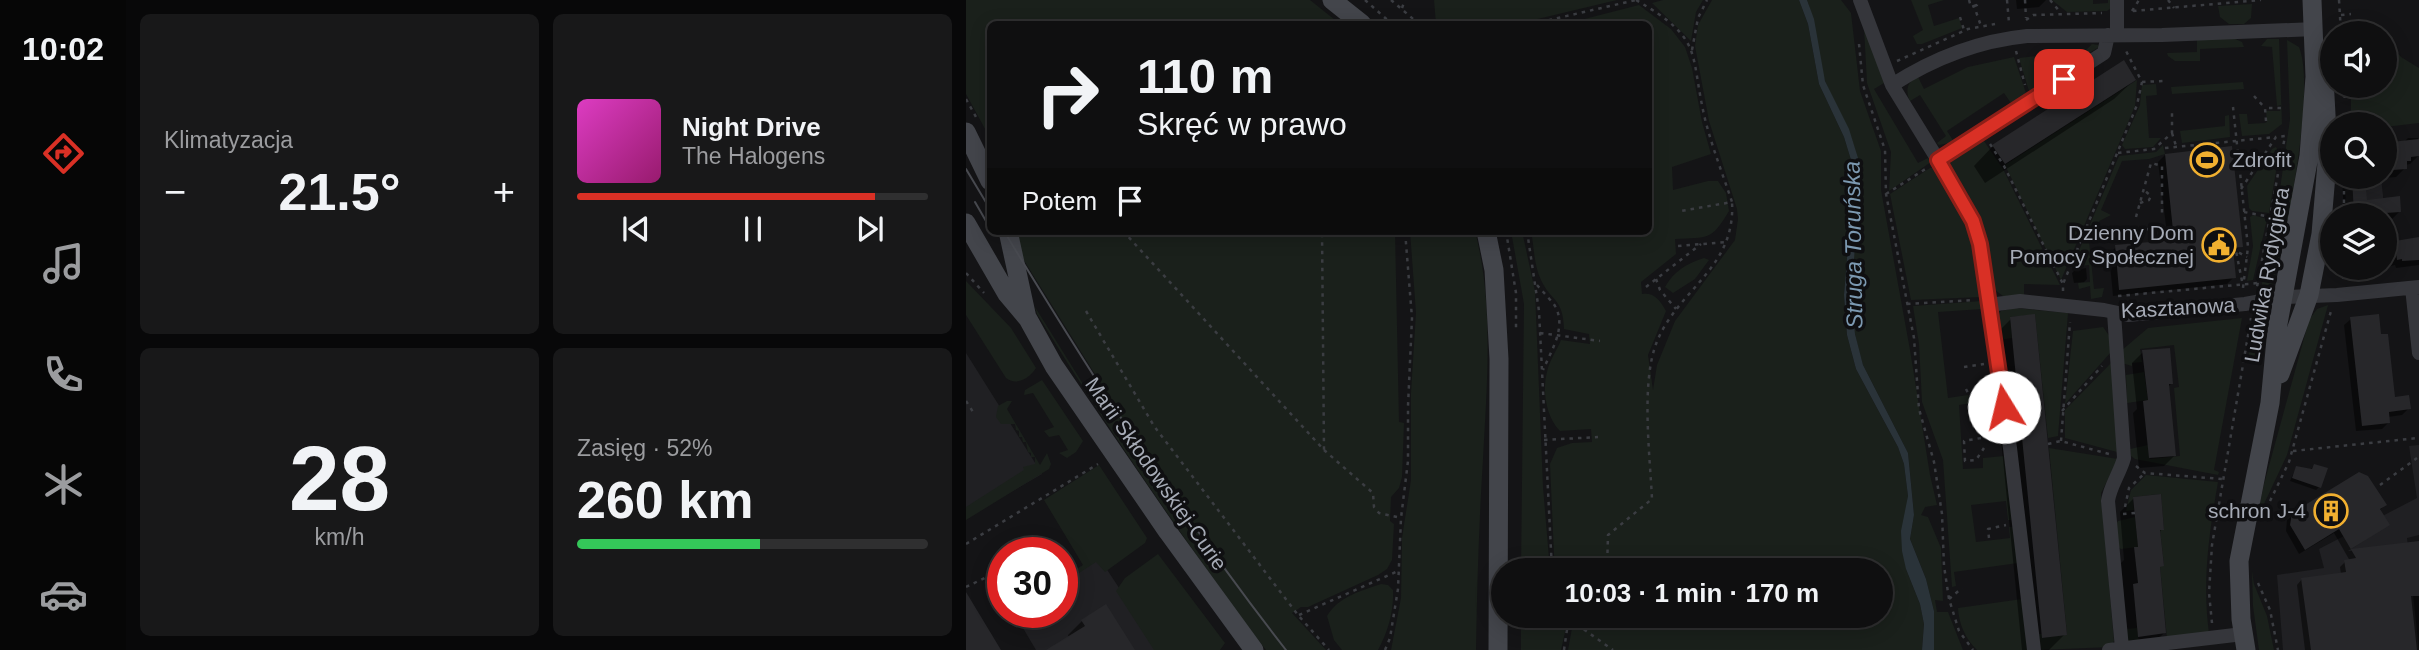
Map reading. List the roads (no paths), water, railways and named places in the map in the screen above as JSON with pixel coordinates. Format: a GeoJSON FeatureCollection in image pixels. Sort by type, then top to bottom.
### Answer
{"type":"FeatureCollection","features":[{"type":"Feature","properties":{"kind":"street"},"geometry":{"type":"LineString","coordinates":[[1332,0],[1358,21]]}},
{"type":"Feature","properties":{"kind":"street"},"geometry":{"type":"LineString","coordinates":[[1860,0],[1892,85],[1973,221],[1980,244],[2035,650]]}},
{"type":"Feature","properties":{"kind":"street"},"geometry":{"type":"LineString","coordinates":[[1938,160],[2104,52],[2113,35],[2117,0]]}},
{"type":"Feature","properties":{"kind":"street","name":"Ludwika Rydygiera"},"geometry":{"type":"LineString","coordinates":[[2245,642],[2239,603],[2239,561],[2270,403],[2277,329],[2309,156],[2315,77],[2312,0]]}},
{"type":"Feature","properties":{"kind":"street"},"geometry":{"type":"LineString","coordinates":[[1892,85],[1920,67],[1965,48],[2017,32],[2162,35],[2315,29]]}},
{"type":"Feature","properties":{"kind":"street","name":"Ludwika Rydygiera"},"geometry":{"type":"LineString","coordinates":[[2270,403],[2309,295],[2321,234],[2328,151],[2328,114],[2323,64],[2315,29]]}},
{"type":"Feature","properties":{"kind":"street"},"geometry":{"type":"LineString","coordinates":[[966,132],[987,175]]}},
{"type":"Feature","properties":{"kind":"street","name":"Marii Skłodowskiej-Curie"},"geometry":{"type":"LineString","coordinates":[[966,223],[1007,294],[1028,319],[1076,399],[1254,650]]}},
{"type":"Feature","properties":{"kind":"street","name":"Marii Skłodowskiej-Curie"},"geometry":{"type":"LineString","coordinates":[[1009,235],[1028,319]]}},
{"type":"Feature","properties":{"kind":"street"},"geometry":{"type":"LineString","coordinates":[[1487,235],[1494,270],[1499,359],[1499,650]]}},
{"type":"Feature","properties":{"kind":"street"},"geometry":{"type":"LineString","coordinates":[[2416,287],[2419,353]]}},
{"type":"Feature","properties":{"kind":"street","name":"Kasztanowa"},"geometry":{"type":"LineString","coordinates":[[1988,302],[2012,301],[2067,306],[2128,315],[2283,297],[2416,287]]}},
{"type":"Feature","properties":{"kind":"street"},"geometry":{"type":"LineString","coordinates":[[2114,313],[2124,458],[2121,471],[2109,491],[2108,501],[2115,649],[2214,639],[2245,642]]}},
{"type":"Feature","properties":{"kind":"water","name":"Struga Toruńska"},"geometry":{"type":"Polygon","coordinates":[[[1799,0],[1807,0],[1814,19],[1825,81],[1849,129],[1858,158],[1860,189],[1851,294],[1855,334],[1863,365],[1908,453],[1914,515],[1910,539],[1926,579],[1934,611],[1934,650],[1922,650],[1924,624],[1920,604],[1902,551],[1901,531],[1908,496],[1904,464],[1898,447],[1856,369],[1847,335],[1844,295],[1853,184],[1851,160],[1844,137],[1819,84],[1808,24],[1799,0]]]}},
{"type":"Feature","properties":{"kind":"tram line"},"geometry":{"type":"LineString","coordinates":[[966,169],[987,204]]}},
{"type":"Feature","properties":{"kind":"tram line"},"geometry":{"type":"LineString","coordinates":[[975,202],[987,223]]}},
{"type":"Feature","properties":{"kind":"tram line"},"geometry":{"type":"LineString","coordinates":[[1006,235],[1070,339],[1174,497],[1286,650]]}},
{"type":"Feature","properties":{"kind":"place","name":"Zdrofit"},"geometry":{"type":"Point","coordinates":[2207,160]}},
{"type":"Feature","properties":{"kind":"place","name":"Dzienny Dom Pomocy Społecznej"},"geometry":{"type":"Point","coordinates":[2219,245]}},
{"type":"Feature","properties":{"kind":"place","name":"schron J-4"},"geometry":{"type":"Point","coordinates":[2331,511]}}]}
